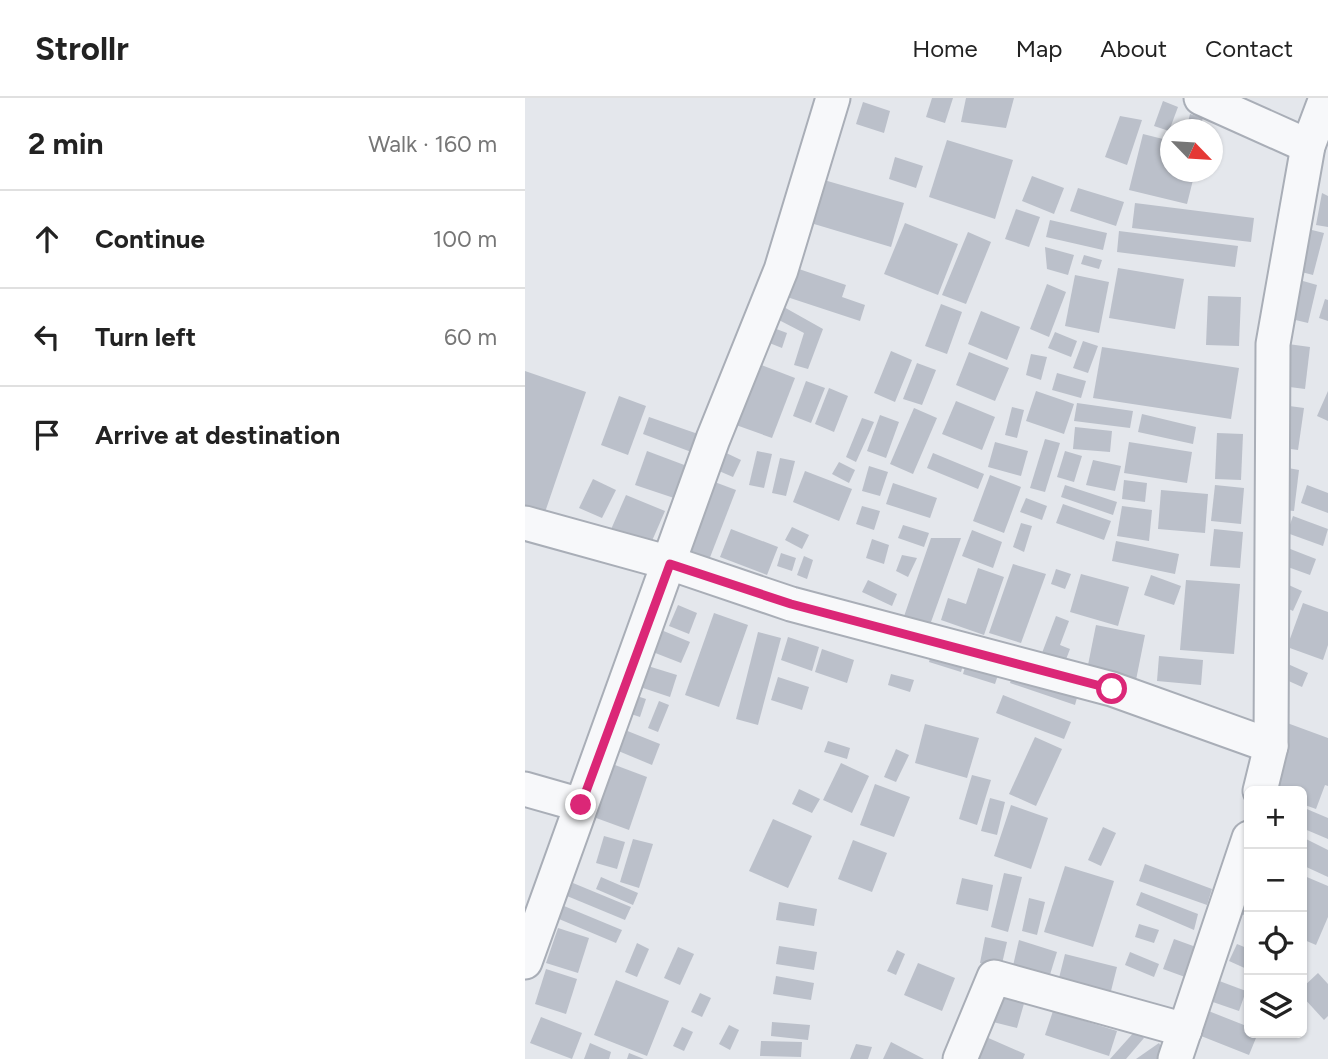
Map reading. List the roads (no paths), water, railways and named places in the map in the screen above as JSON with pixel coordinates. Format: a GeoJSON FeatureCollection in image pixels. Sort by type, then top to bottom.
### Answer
{"type":"FeatureCollection","features":[{"type":"Feature","properties":{"kind":"street"},"geometry":{"type":"LineString","coordinates":[[525,962],[713,439],[781,271],[833,98]]}},
{"type":"Feature","properties":{"kind":"street"},"geometry":{"type":"LineString","coordinates":[[1201,98],[1308,146]]}},
{"type":"Feature","properties":{"kind":"street"},"geometry":{"type":"LineString","coordinates":[[1261,786],[1271,746],[1273,344],[1308,146],[1326,98]]}},
{"type":"Feature","properties":{"kind":"street"},"geometry":{"type":"LineString","coordinates":[[525,523],[670,564],[791,604],[1112,689],[1271,746]]}},
{"type":"Feature","properties":{"kind":"street"},"geometry":{"type":"LineString","coordinates":[[525,789],[581,805]]}},
{"type":"Feature","properties":{"kind":"street"},"geometry":{"type":"LineString","coordinates":[[960,1059],[994,976],[1180,1045],[1245,849]]}}]}
